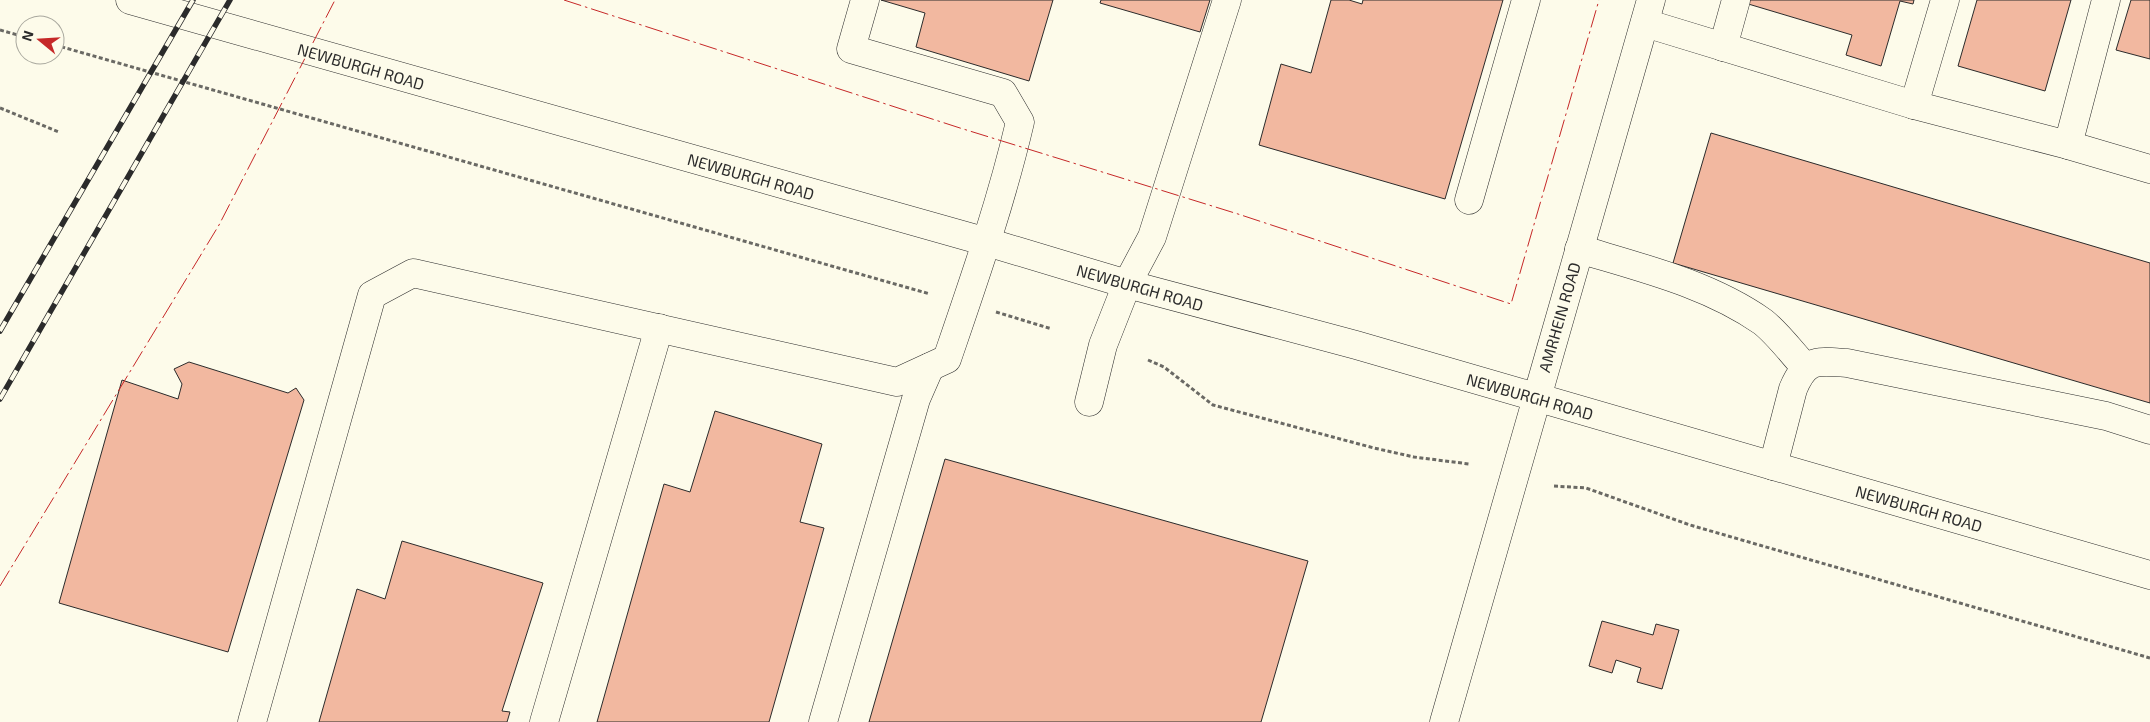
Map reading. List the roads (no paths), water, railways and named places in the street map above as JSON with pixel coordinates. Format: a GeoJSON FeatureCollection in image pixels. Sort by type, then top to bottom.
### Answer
{"type":"FeatureCollection","features":[{"type":"Feature","properties":{"kind":"main road","name":"NEWBURGH ROAD"},"geometry":{"type":"LineString","coordinates":[[130,0],[987,242],[1127,284],[1356,345],[2150,575]]}},
{"type":"Feature","properties":{"kind":"main road"},"geometry":{"type":"LineString","coordinates":[[252,722],[372,296],[413,273],[897,382],[946,358],[987,242],[1020,122],[1003,93],[851,49],[865,0]]}},
{"type":"Feature","properties":{"kind":"main road"},"geometry":{"type":"LineString","coordinates":[[1089,402],[1103,345],[1127,284],[1152,237],[1227,0]]}},
{"type":"Feature","properties":{"kind":"main road"},"geometry":{"type":"LineString","coordinates":[[1469,200],[1526,0]]}},
{"type":"Feature","properties":{"kind":"main road"},"geometry":{"type":"LineString","coordinates":[[1723,47],[1736,0]]}},
{"type":"Feature","properties":{"kind":"main road"},"geometry":{"type":"LineString","coordinates":[[1914,105],[1945,0]]}},
{"type":"Feature","properties":{"kind":"main road"},"geometry":{"type":"LineString","coordinates":[[2068,145],[2106,0]]}},
{"type":"Feature","properties":{"kind":"main road"},"geometry":{"type":"LineString","coordinates":[[1648,12],[1723,47],[1914,105],[2068,145],[2150,169]]}},
{"type":"Feature","properties":{"kind":"main road","name":"AMRHEIN ROAD"},"geometry":{"type":"LineString","coordinates":[[1444,722],[1648,12]]}},
{"type":"Feature","properties":{"kind":"main road"},"geometry":{"type":"LineString","coordinates":[[1579,249],[1671,276],[1727,302],[1764,323],[1805,367]]}},
{"type":"Feature","properties":{"kind":"main road"},"geometry":{"type":"LineString","coordinates":[[544,722],[659,328]]}},
{"type":"Feature","properties":{"kind":"main road"},"geometry":{"type":"LineString","coordinates":[[1772,466],[1793,389],[1805,367],[1821,361],[1847,363],[2106,416],[2150,430]]}},
{"type":"Feature","properties":{"kind":"main road"},"geometry":{"type":"LineString","coordinates":[[823,722],[916,399],[930,367]]}},
{"type":"Feature","properties":{"kind":"railway"},"geometry":{"type":"LineString","coordinates":[[0,331],[193,0]]}},
{"type":"Feature","properties":{"kind":"railway"},"geometry":{"type":"LineString","coordinates":[[0,399],[230,0]]}}]}
